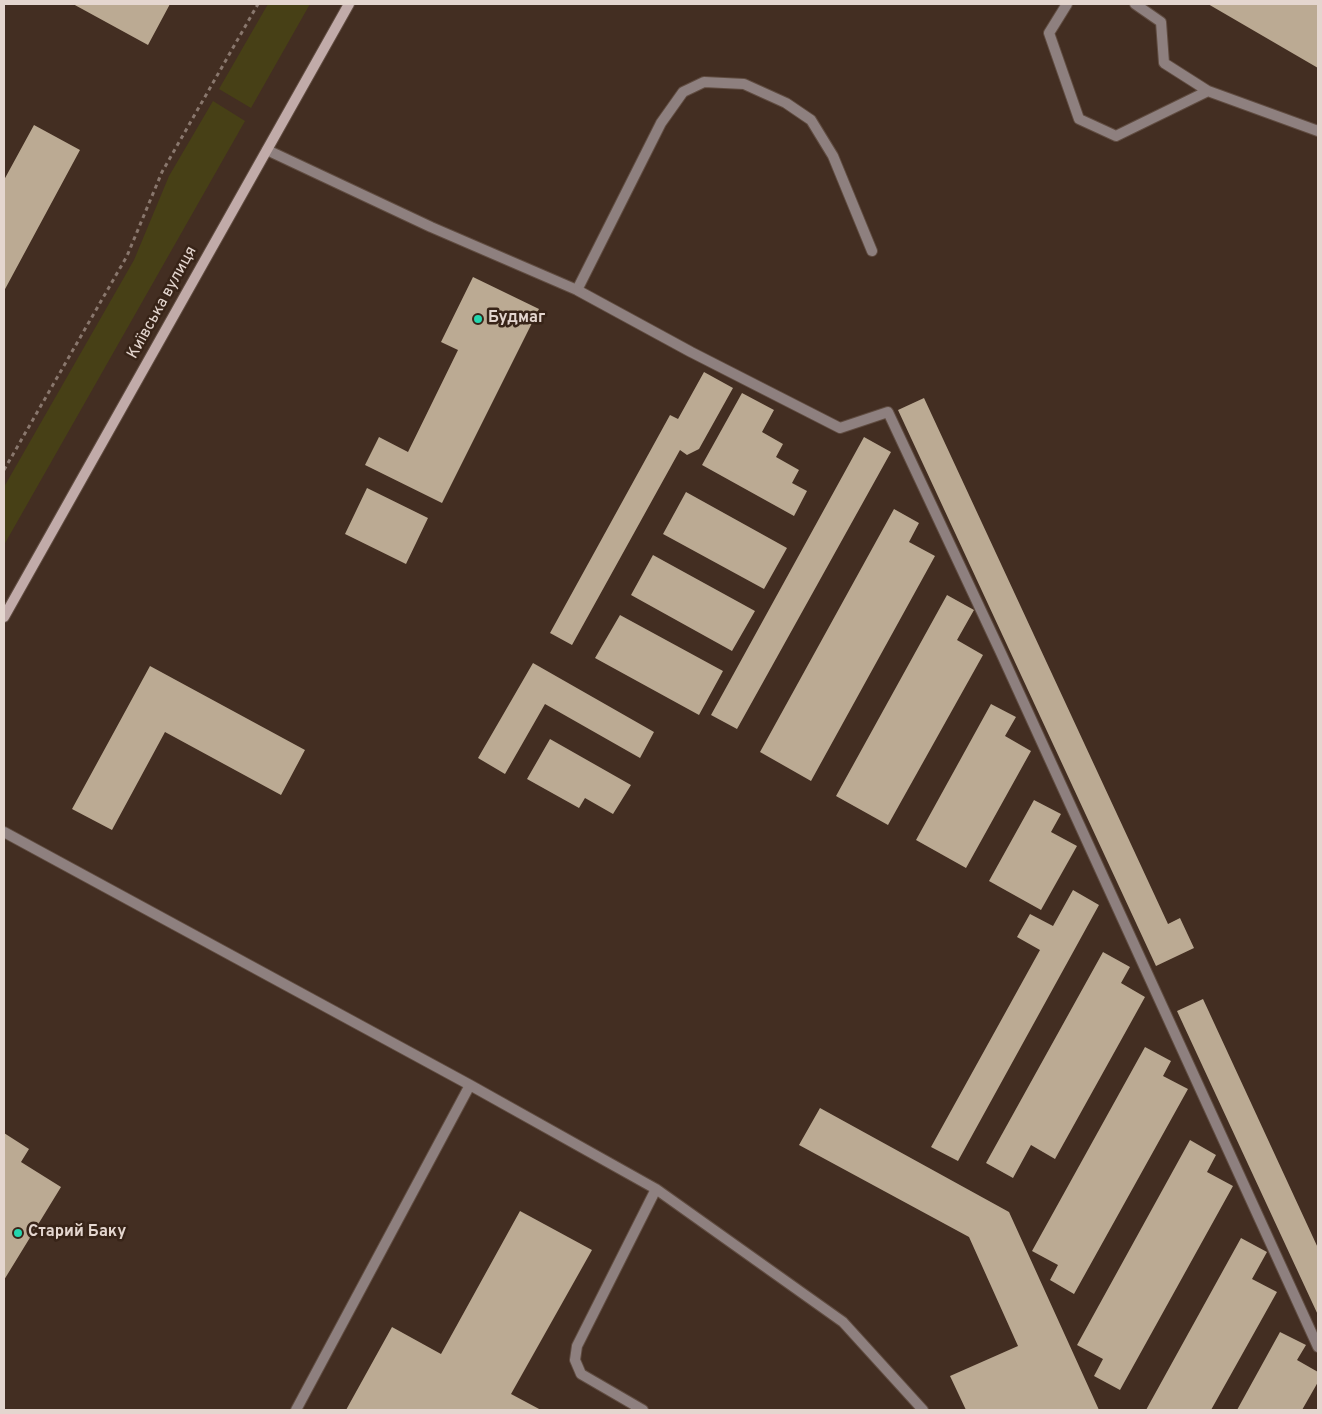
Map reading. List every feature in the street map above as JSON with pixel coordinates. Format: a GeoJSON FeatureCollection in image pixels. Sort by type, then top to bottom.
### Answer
{"type":"FeatureCollection","features":[{"type":"Feature","properties":{"kind":"main road","name":"Київська вулиця"},"geometry":{"type":"LineString","coordinates":[[4,617],[349,4]]}},
{"type":"Feature","properties":{"kind":"lane"},"geometry":{"type":"LineString","coordinates":[[1067,4],[1049,33],[1079,119],[1116,136],[1208,91]]}},
{"type":"Feature","properties":{"kind":"lane"},"geometry":{"type":"LineString","coordinates":[[1135,4],[1161,22],[1164,64],[1208,91],[1318,131]]}},
{"type":"Feature","properties":{"kind":"lane"},"geometry":{"type":"LineString","coordinates":[[577,290],[661,123],[683,92],[704,82],[744,84],[786,103],[811,120],[833,156],[872,251]]}},
{"type":"Feature","properties":{"kind":"lane"},"geometry":{"type":"LineString","coordinates":[[267,150],[577,290],[691,352],[840,428],[888,412],[1001,653],[1318,1347]]}},
{"type":"Feature","properties":{"kind":"lane"},"geometry":{"type":"LineString","coordinates":[[4,832],[470,1085],[656,1189],[842,1322],[923,1410]]}},
{"type":"Feature","properties":{"kind":"lane"},"geometry":{"type":"LineString","coordinates":[[296,1410],[470,1085]]}},
{"type":"Feature","properties":{"kind":"lane"},"geometry":{"type":"LineString","coordinates":[[643,1410],[581,1374],[575,1360],[577,1346],[656,1189]]}},
{"type":"Feature","properties":{"kind":"path"},"geometry":{"type":"LineString","coordinates":[[4,470],[127,256],[162,172],[258,4]]}},
{"type":"Feature","properties":{"kind":"shaded area"},"geometry":{"type":"Polygon","coordinates":[[[268,4],[310,4],[251,108],[219,89],[268,4]]]}},
{"type":"Feature","properties":{"kind":"shaded area"},"geometry":{"type":"Polygon","coordinates":[[[213,101],[245,121],[4,545],[4,487],[134,260],[169,176],[213,101]]]}},
{"type":"Feature","properties":{"kind":"building"},"geometry":{"type":"Polygon","coordinates":[[[73,4],[170,4],[148,45],[73,4]]]}},
{"type":"Feature","properties":{"kind":"building"},"geometry":{"type":"Polygon","coordinates":[[[1208,4],[1318,4],[1318,68],[1208,4]]]}},
{"type":"Feature","properties":{"kind":"building"},"geometry":{"type":"Polygon","coordinates":[[[34,125],[80,150],[4,291],[4,180],[34,125]]]}},
{"type":"Feature","properties":{"kind":"building"},"geometry":{"type":"Polygon","coordinates":[[[473,277],[539,309],[442,503],[365,465],[379,437],[408,452],[458,350],[441,342],[473,277]]]}},
{"type":"Feature","properties":{"kind":"building"},"geometry":{"type":"Polygon","coordinates":[[[704,372],[733,388],[699,449],[687,455],[680,450],[572,645],[550,633],[670,415],[678,419],[704,372]]]}},
{"type":"Feature","properties":{"kind":"building"},"geometry":{"type":"Polygon","coordinates":[[[742,393],[774,410],[762,432],[783,444],[776,457],[799,470],[792,483],[807,491],[794,516],[702,465],[742,393]]]}},
{"type":"Feature","properties":{"kind":"building"},"geometry":{"type":"Polygon","coordinates":[[[924,398],[1168,924],[1180,918],[1194,948],[1156,966],[898,410],[924,398]]]}},
{"type":"Feature","properties":{"kind":"building"},"geometry":{"type":"Polygon","coordinates":[[[864,437],[891,452],[737,729],[711,715],[864,437]]]}},
{"type":"Feature","properties":{"kind":"building"},"geometry":{"type":"Polygon","coordinates":[[[367,488],[428,518],[406,564],[345,534],[367,488]]]}},
{"type":"Feature","properties":{"kind":"building"},"geometry":{"type":"Polygon","coordinates":[[[686,492],[787,548],[764,589],[663,534],[686,492]]]}},
{"type":"Feature","properties":{"kind":"building"},"geometry":{"type":"Polygon","coordinates":[[[894,509],[919,523],[909,542],[935,556],[811,781],[760,752],[894,509]]]}},
{"type":"Feature","properties":{"kind":"building"},"geometry":{"type":"Polygon","coordinates":[[[653,555],[755,611],[732,651],[631,595],[653,555]]]}},
{"type":"Feature","properties":{"kind":"building"},"geometry":{"type":"Polygon","coordinates":[[[947,595],[974,610],[957,640],[983,655],[888,825],[836,796],[947,595]]]}},
{"type":"Feature","properties":{"kind":"building"},"geometry":{"type":"Polygon","coordinates":[[[620,615],[723,671],[699,715],[595,658],[620,615]]]}},
{"type":"Feature","properties":{"kind":"building"},"geometry":{"type":"Polygon","coordinates":[[[533,663],[654,732],[640,758],[545,704],[505,774],[478,758],[533,663]]]}},
{"type":"Feature","properties":{"kind":"building"},"geometry":{"type":"Polygon","coordinates":[[[150,666],[305,750],[281,795],[165,732],[112,830],[72,809],[150,666]]]}},
{"type":"Feature","properties":{"kind":"building"},"geometry":{"type":"Polygon","coordinates":[[[991,704],[1016,717],[1005,736],[1031,751],[966,868],[916,840],[991,704]]]}},
{"type":"Feature","properties":{"kind":"building"},"geometry":{"type":"Polygon","coordinates":[[[550,739],[631,785],[613,814],[585,798],[579,808],[527,779],[550,739]]]}},
{"type":"Feature","properties":{"kind":"building"},"geometry":{"type":"Polygon","coordinates":[[[1034,800],[1061,814],[1051,832],[1077,846],[1041,910],[989,881],[1034,800]]]}},
{"type":"Feature","properties":{"kind":"building"},"geometry":{"type":"Polygon","coordinates":[[[1073,890],[1099,905],[958,1161],[931,1147],[1040,950],[1017,937],[1030,914],[1053,926],[1073,890]]]}},
{"type":"Feature","properties":{"kind":"building"},"geometry":{"type":"Polygon","coordinates":[[[1103,952],[1130,967],[1121,983],[1145,997],[1055,1159],[1031,1145],[1013,1178],[986,1163],[1103,952]]]}},
{"type":"Feature","properties":{"kind":"building"},"geometry":{"type":"Polygon","coordinates":[[[1203,999],[1318,1248],[1318,1315],[1177,1011],[1203,999]]]}},
{"type":"Feature","properties":{"kind":"building"},"geometry":{"type":"Polygon","coordinates":[[[1145,1047],[1171,1061],[1163,1076],[1188,1089],[1074,1294],[1050,1280],[1058,1265],[1032,1251],[1145,1047]]]}},
{"type":"Feature","properties":{"kind":"building"},"geometry":{"type":"Polygon","coordinates":[[[820,1108],[1009,1212],[1099,1410],[966,1410],[950,1376],[1018,1346],[969,1237],[799,1145],[820,1108]]]}},
{"type":"Feature","properties":{"kind":"building","name":"Старий Баку"},"geometry":{"type":"Polygon","coordinates":[[[4,1133],[29,1149],[21,1162],[61,1187],[4,1280],[4,1133]]]}},
{"type":"Feature","properties":{"kind":"building"},"geometry":{"type":"Polygon","coordinates":[[[1190,1140],[1216,1155],[1207,1172],[1233,1186],[1120,1390],[1094,1376],[1103,1359],[1077,1345],[1190,1140]]]}},
{"type":"Feature","properties":{"kind":"building"},"geometry":{"type":"Polygon","coordinates":[[[520,1211],[592,1250],[511,1394],[541,1410],[346,1410],[392,1327],[441,1354],[520,1211]]]}},
{"type":"Feature","properties":{"kind":"building"},"geometry":{"type":"Polygon","coordinates":[[[1241,1238],[1267,1252],[1252,1279],[1277,1292],[1211,1410],[1146,1410],[1241,1238]]]}},
{"type":"Feature","properties":{"kind":"building"},"geometry":{"type":"Polygon","coordinates":[[[1280,1332],[1306,1345],[1297,1360],[1318,1372],[1318,1382],[1302,1410],[1237,1410],[1280,1332]]]}},
{"type":"Feature","properties":{"kind":"place","name":"Будмаг"},"geometry":{"type":"Point","coordinates":[478,319]}},
{"type":"Feature","properties":{"kind":"place","name":"Старий Баку"},"geometry":{"type":"Point","coordinates":[18,1233]}}]}
